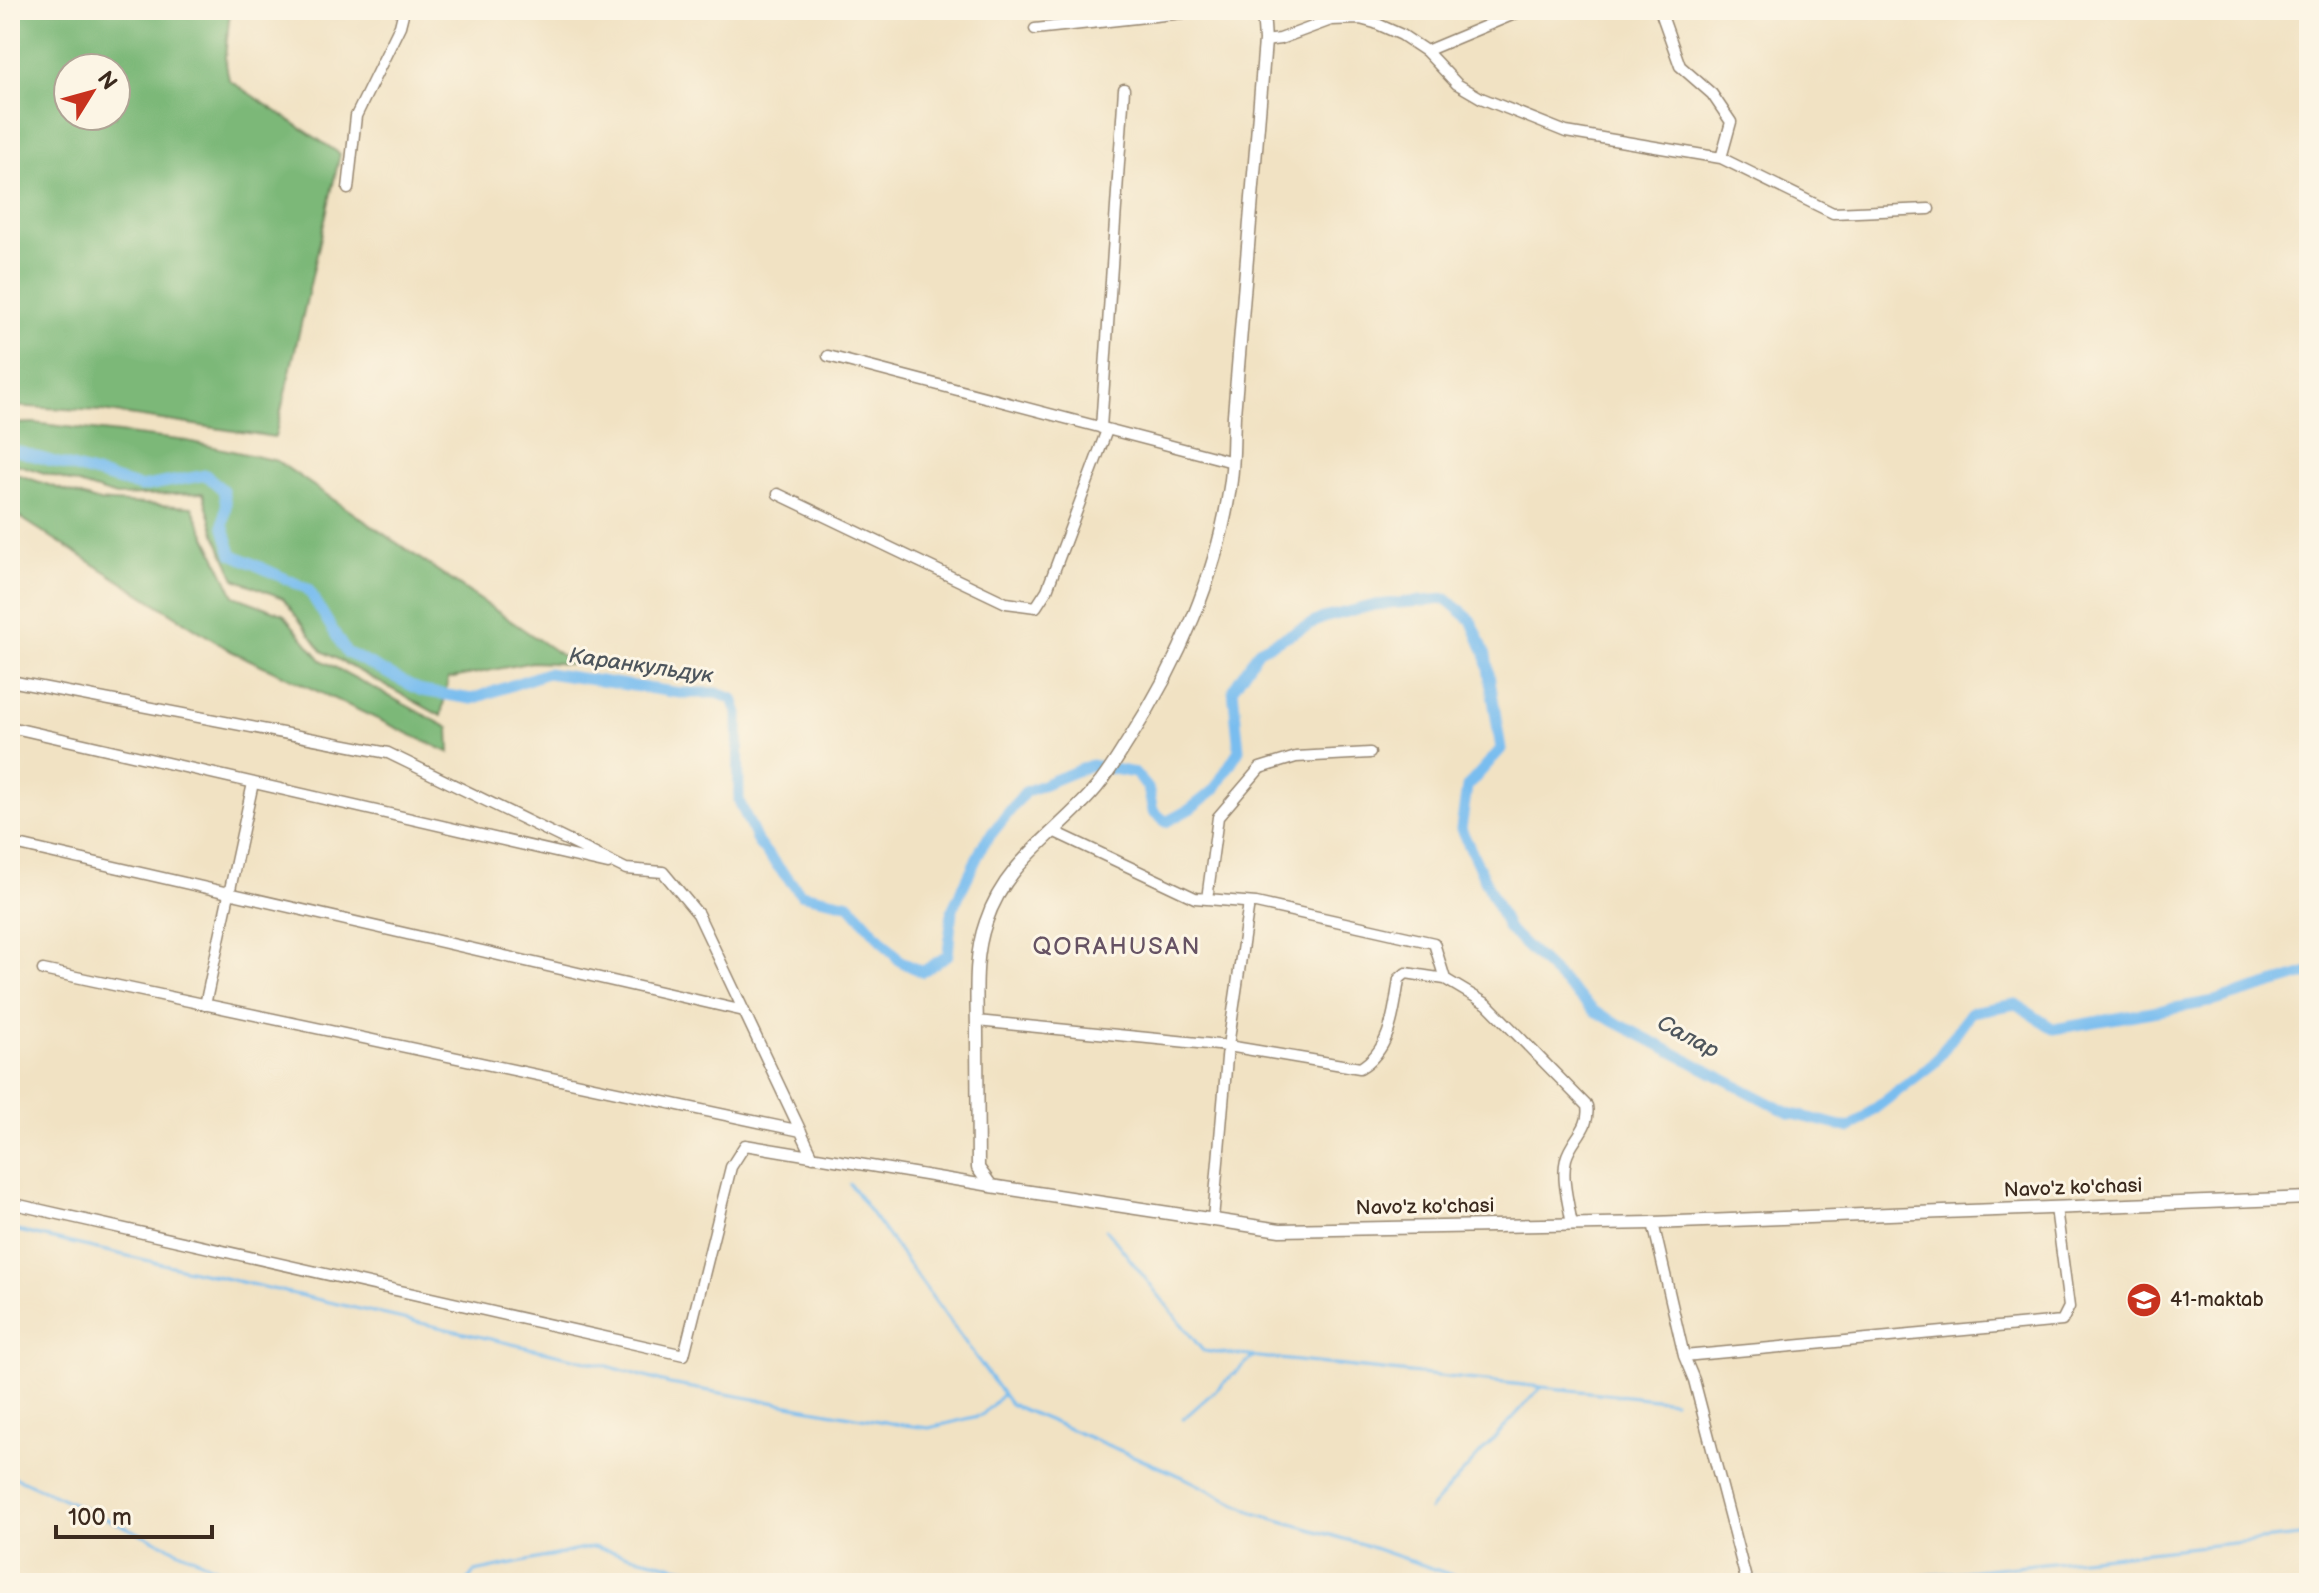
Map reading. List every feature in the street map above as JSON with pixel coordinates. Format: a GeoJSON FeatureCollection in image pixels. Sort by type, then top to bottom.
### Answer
{"type":"FeatureCollection","features":[{"type":"Feature","properties":{"kind":"highway"},"geometry":{"type":"LineString","coordinates":[[2297,1583],[2309,1582]]}},
{"type":"Feature","properties":{"kind":"street"},"geometry":{"type":"LineString","coordinates":[[348,189],[350,144],[356,116],[400,26],[404,10]]}},
{"type":"Feature","properties":{"kind":"street"},"geometry":{"type":"LineString","coordinates":[[1035,29],[1210,10]]}},
{"type":"Feature","properties":{"kind":"street"},"geometry":{"type":"LineString","coordinates":[[991,1186],[978,1168],[976,984],[979,949],[986,922],[1010,873],[1097,787],[1167,675],[1199,599],[1227,506],[1265,41],[1263,10]]}},
{"type":"Feature","properties":{"kind":"street"},"geometry":{"type":"LineString","coordinates":[[1426,51],[1524,10]]}},
{"type":"Feature","properties":{"kind":"street"},"geometry":{"type":"LineString","coordinates":[[1660,10],[1680,66],[1712,94],[1731,122],[1721,158]]}},
{"type":"Feature","properties":{"kind":"street"},"geometry":{"type":"LineString","coordinates":[[1265,41],[1280,39],[1331,20],[1360,19],[1402,35],[1426,51],[1457,84],[1481,98],[1566,132],[1721,158],[1833,213],[1929,209]]}},
{"type":"Feature","properties":{"kind":"street"},"geometry":{"type":"LineString","coordinates":[[778,494],[1006,603],[1036,607],[1047,590],[1104,429],[1124,89]]}},
{"type":"Feature","properties":{"kind":"street"},"geometry":{"type":"LineString","coordinates":[[828,356],[1233,462]]}},
{"type":"Feature","properties":{"kind":"street"},"geometry":{"type":"LineString","coordinates":[[10,681],[388,753],[626,869]]}},
{"type":"Feature","properties":{"kind":"street"},"geometry":{"type":"LineString","coordinates":[[10,727],[626,869],[663,872],[698,914],[813,1157]]}},
{"type":"Feature","properties":{"kind":"street"},"geometry":{"type":"LineString","coordinates":[[1207,899],[1218,817],[1260,768],[1296,757],[1370,753]]}},
{"type":"Feature","properties":{"kind":"street"},"geometry":{"type":"LineString","coordinates":[[205,1005],[253,783]]}},
{"type":"Feature","properties":{"kind":"street"},"geometry":{"type":"LineString","coordinates":[[1053,831],[1195,898],[1249,903],[1427,940],[1438,949],[1445,979]]}},
{"type":"Feature","properties":{"kind":"street"},"geometry":{"type":"LineString","coordinates":[[10,843],[744,1011]]}},
{"type":"Feature","properties":{"kind":"street"},"geometry":{"type":"LineString","coordinates":[[1213,1219],[1228,1046],[1249,903]]}},
{"type":"Feature","properties":{"kind":"street"},"geometry":{"type":"LineString","coordinates":[[43,970],[801,1131]]}},
{"type":"Feature","properties":{"kind":"street"},"geometry":{"type":"LineString","coordinates":[[977,1021],[1228,1046],[1360,1068],[1391,1031],[1399,979],[1406,973],[1445,979],[1487,1004],[1587,1106],[1589,1116],[1567,1156],[1565,1167],[1572,1225]]}},
{"type":"Feature","properties":{"kind":"street"},"geometry":{"type":"LineString","coordinates":[[10,1203],[684,1355],[731,1167],[745,1145],[991,1186]]}},
{"type":"Feature","properties":{"kind":"street"},"geometry":{"type":"LineString","coordinates":[[961,1181],[978,1168]]}},
{"type":"Feature","properties":{"kind":"street","name":"Navo'z ko'chasi"},"geometry":{"type":"LineString","coordinates":[[991,1186],[1280,1230],[1653,1223],[2309,1198]]}},
{"type":"Feature","properties":{"kind":"street"},"geometry":{"type":"LineString","coordinates":[[1684,1356],[2062,1321],[2069,1307],[2056,1208]]}},
{"type":"Feature","properties":{"kind":"street"},"geometry":{"type":"LineString","coordinates":[[1653,1223],[1684,1356],[1694,1380],[1746,1578]]}},
{"type":"Feature","properties":{"kind":"green space"},"geometry":{"type":"Polygon","coordinates":[[[10,10],[230,10],[225,58],[229,80],[340,154],[275,437],[102,411],[10,406],[10,10]]]}},
{"type":"Feature","properties":{"kind":"green space"},"geometry":{"type":"Polygon","coordinates":[[[33,423],[187,441],[277,461],[574,664],[532,662],[448,679],[441,716],[322,651],[283,598],[235,579],[216,537],[203,493],[116,496],[10,462],[10,424],[33,423]]]}},
{"type":"Feature","properties":{"kind":"green space"},"geometry":{"type":"Polygon","coordinates":[[[10,472],[96,501],[192,507],[234,596],[283,614],[321,660],[449,728],[450,753],[231,651],[10,511],[10,472]]]}},
{"type":"Feature","properties":{"kind":"waterway","name":"Каранкульдук"},"geometry":{"type":"LineString","coordinates":[[10,449],[141,487],[206,475],[223,490],[226,505],[223,525],[232,554],[308,589],[346,652],[422,691],[472,699],[547,673],[680,693],[717,693],[733,699],[738,713],[739,801],[758,843],[801,894],[849,904],[900,961],[922,972],[948,955],[952,910],[984,843],[1025,792],[1091,765],[1135,773],[1148,788],[1153,811],[1166,822],[1190,809],[1214,790],[1239,750],[1233,689],[1259,650],[1323,618],[1375,605],[1446,599],[1471,620],[1486,655],[1501,749],[1467,787],[1461,829],[1508,929],[1594,1011],[1789,1113],[1850,1128],[1934,1063],[1971,1012],[2016,1004],[2054,1029],[2215,1001],[2309,973]]}},
{"type":"Feature","properties":{"kind":"waterway"},"geometry":{"type":"LineString","coordinates":[[850,1184],[1010,1404],[1183,1477],[1257,1514],[1362,1544],[1475,1583]]}},
{"type":"Feature","properties":{"kind":"waterway"},"geometry":{"type":"LineString","coordinates":[[10,1229],[604,1365],[670,1384],[896,1424],[929,1428],[982,1415],[1003,1394]]}},
{"type":"Feature","properties":{"kind":"waterway"},"geometry":{"type":"LineString","coordinates":[[1106,1229],[1203,1351],[1674,1401]]}},
{"type":"Feature","properties":{"kind":"waterway"},"geometry":{"type":"LineString","coordinates":[[1183,1419],[1253,1357]]}},
{"type":"Feature","properties":{"kind":"waterway"},"geometry":{"type":"LineString","coordinates":[[1429,1510],[1541,1387]]}},
{"type":"Feature","properties":{"kind":"waterway"},"geometry":{"type":"LineString","coordinates":[[10,1475],[250,1583]]}},
{"type":"Feature","properties":{"kind":"waterway"},"geometry":{"type":"LineString","coordinates":[[1727,1583],[1756,1578],[1763,1581],[1873,1581],[2309,1535]]}},
{"type":"Feature","properties":{"kind":"waterway"},"geometry":{"type":"LineString","coordinates":[[464,1583],[475,1572],[593,1547],[748,1583]]}},
{"type":"Feature","properties":{"kind":"place","name":"41-maktab"},"geometry":{"type":"Point","coordinates":[2144,1300]}},
{"type":"Feature","properties":{"kind":"district","name":"QORAHUSAN"},"geometry":{"type":"Point","coordinates":[1117,946]}},
{"type":"Feature","properties":{"kind":"water label","name":"Салар"},"geometry":{"type":"Point","coordinates":[1688,1037]}}]}
